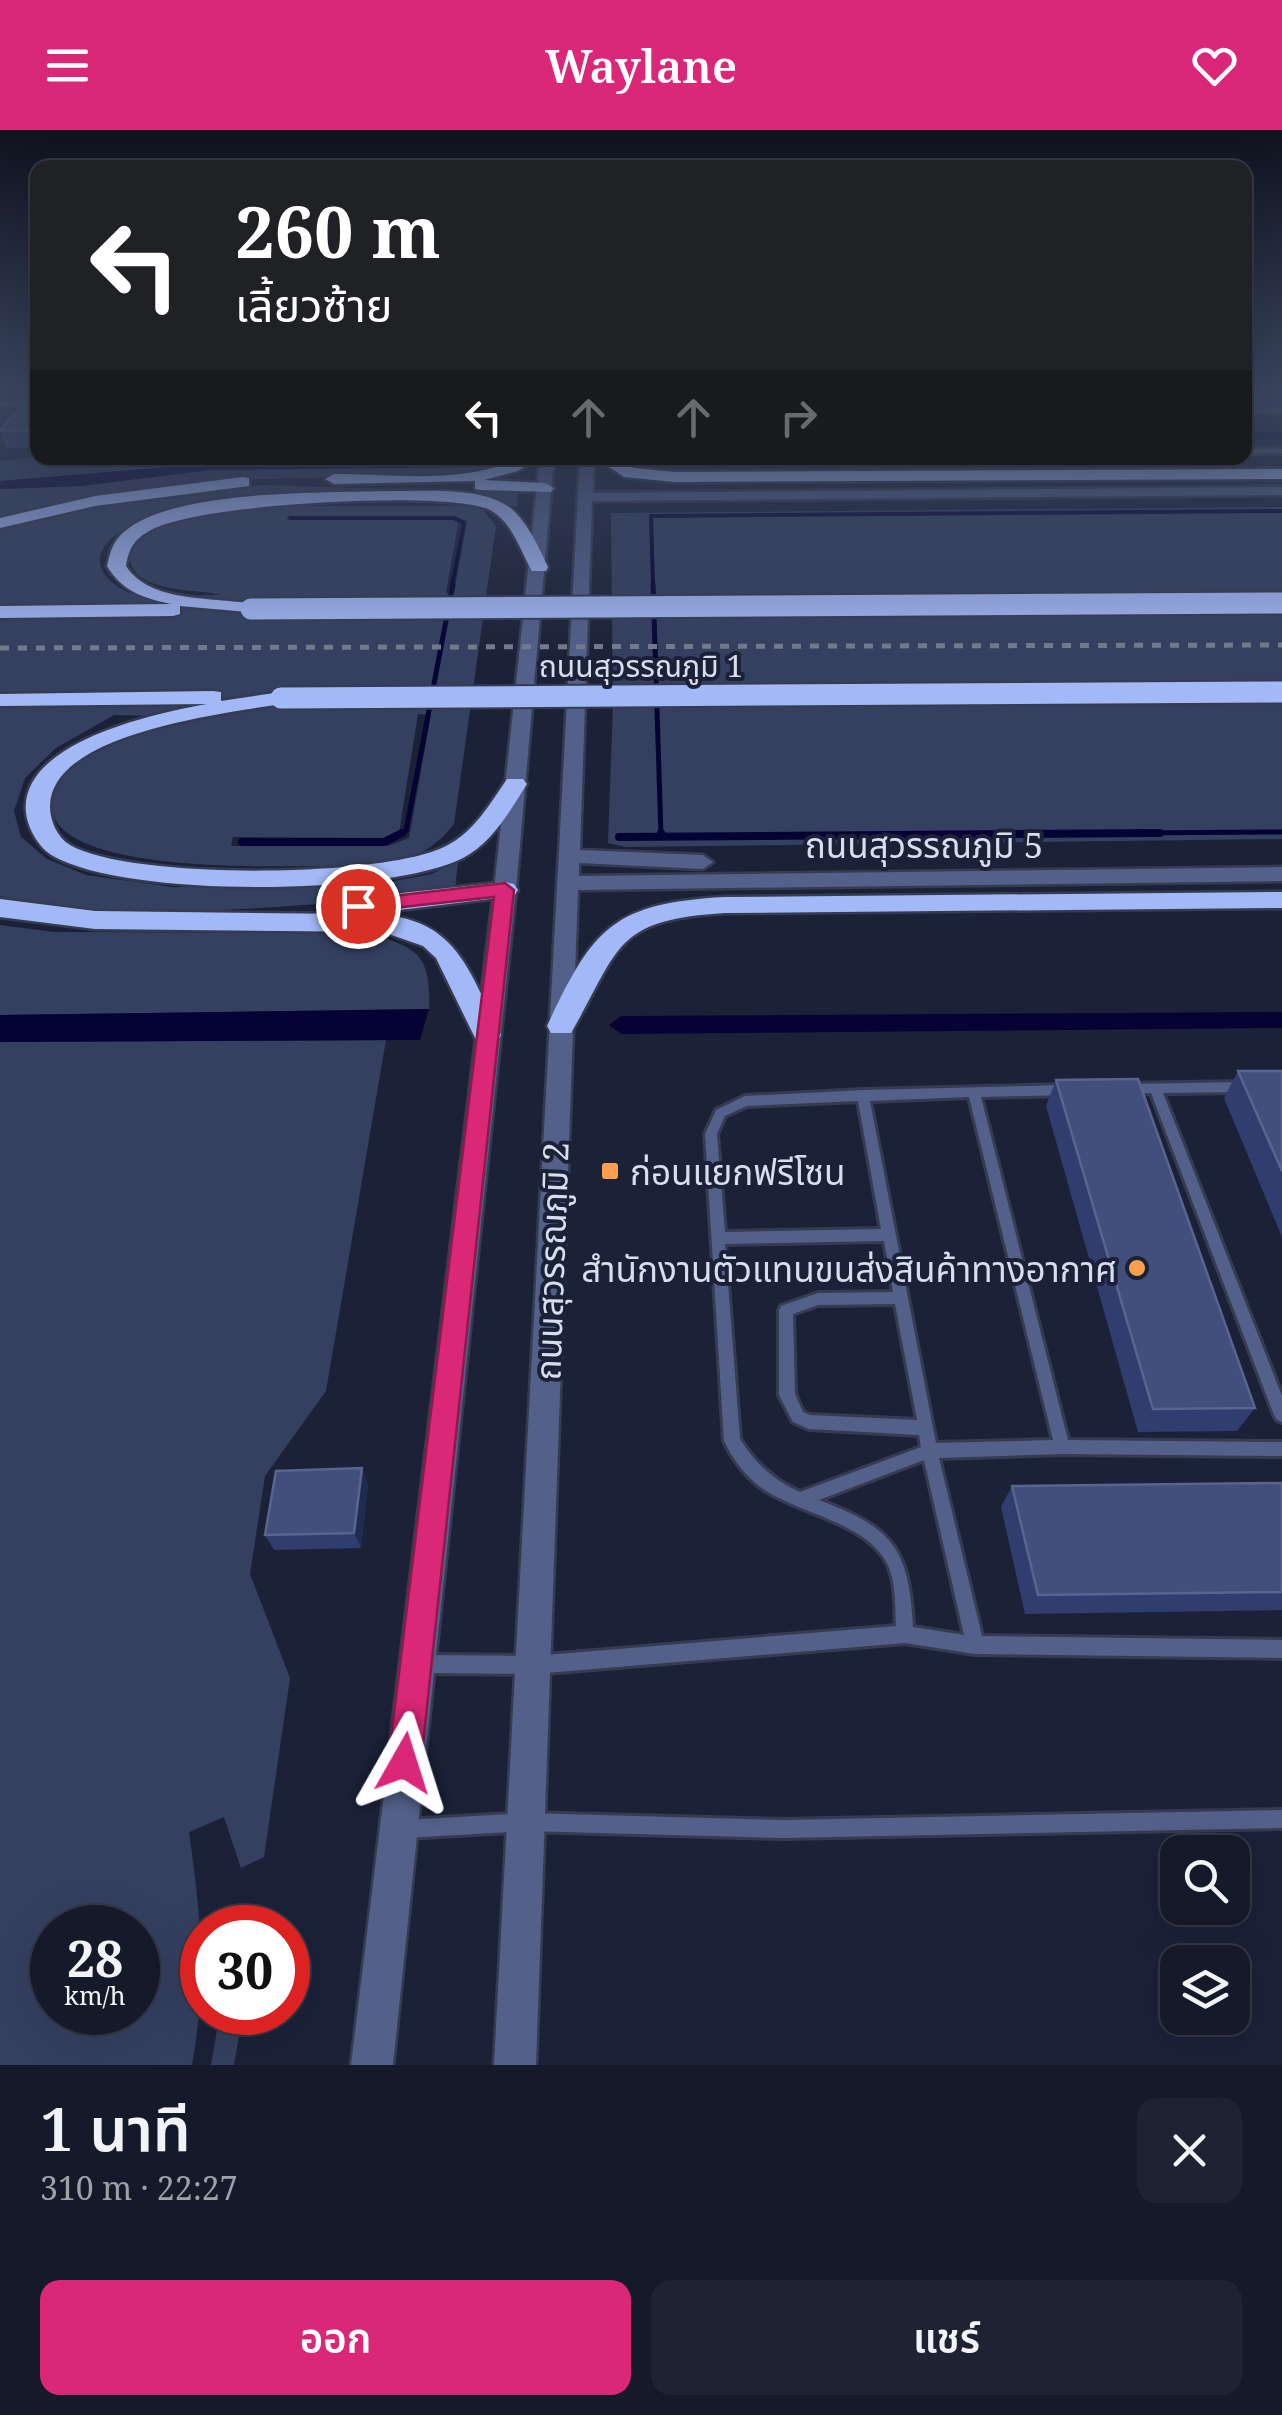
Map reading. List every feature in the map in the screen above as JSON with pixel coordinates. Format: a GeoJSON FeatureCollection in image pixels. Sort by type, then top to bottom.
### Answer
{"type":"FeatureCollection","features":[{"type":"Feature","properties":{"kind":"highway"},"geometry":{"type":"LineString","coordinates":[[346,479],[320,480],[545,488]]}},
{"type":"Feature","properties":{"kind":"highway"},"geometry":{"type":"LineString","coordinates":[[0,523],[180,488],[264,481]]}},
{"type":"Feature","properties":{"kind":"highway"},"geometry":{"type":"LineString","coordinates":[[251,609],[142,591],[120,578],[116,566],[127,538],[160,519],[191,509],[258,501],[462,499],[485,503],[508,515],[538,566]]}},
{"type":"Feature","properties":{"kind":"highway","name":"ถนนสุวรรณภูมิ 1"},"geometry":{"type":"LineString","coordinates":[[0,612],[1282,603]]}},
{"type":"Feature","properties":{"kind":"highway","name":"ถนนสุวรรณภูมิ 1"},"geometry":{"type":"LineString","coordinates":[[0,700],[1282,692]]}},
{"type":"Feature","properties":{"kind":"highway"},"geometry":{"type":"LineString","coordinates":[[281,698],[163,720],[103,738],[70,755],[44,781],[36,806],[42,829],[60,850],[96,864],[174,876],[240,877],[396,868],[452,854],[488,824],[515,784]]}},
{"type":"Feature","properties":{"kind":"highway"},"geometry":{"type":"LineString","coordinates":[[249,918],[505,890]]}},
{"type":"Feature","properties":{"kind":"highway"},"geometry":{"type":"LineString","coordinates":[[561,1026],[599,950],[615,932],[664,909],[707,905],[1282,900]]}},
{"type":"Feature","properties":{"kind":"highway"},"geometry":{"type":"LineString","coordinates":[[0,908],[94,920],[249,918],[386,923],[422,935],[448,953],[488,1035]]}},
{"type":"Feature","properties":{"kind":"street"},"geometry":{"type":"LineString","coordinates":[[372,2065],[505,890],[546,479]]}},
{"type":"Feature","properties":{"kind":"street","name":"ถนนสุวรรณภูมิ 2"},"geometry":{"type":"LineString","coordinates":[[515,2065],[586,479]]}},
{"type":"Feature","properties":{"kind":"street"},"geometry":{"type":"LineString","coordinates":[[585,490],[1206,479]]}},
{"type":"Feature","properties":{"kind":"street"},"geometry":{"type":"LineString","coordinates":[[585,490],[1282,492]]}},
{"type":"Feature","properties":{"kind":"street","name":"ถนนสุวรรณภูมิ 5"},"geometry":{"type":"LineString","coordinates":[[568,856],[676,862],[1282,858]]}},
{"type":"Feature","properties":{"kind":"street","name":"ถนนสุวรรณภูมิ 5"},"geometry":{"type":"LineString","coordinates":[[566,883],[1282,874]]}},
{"type":"Feature","properties":{"kind":"lane"},"geometry":{"type":"LineString","coordinates":[[1100,1089],[1264,1087]]}},
{"type":"Feature","properties":{"kind":"lane"},"geometry":{"type":"LineString","coordinates":[[1155,1088],[1282,1415]]}},
{"type":"Feature","properties":{"kind":"lane"},"geometry":{"type":"LineString","coordinates":[[905,1634],[900,1576],[889,1551],[866,1530],[766,1485],[743,1464],[732,1441],[711,1134],[720,1113],[745,1101],[1082,1090]]}},
{"type":"Feature","properties":{"kind":"lane"},"geometry":{"type":"LineString","coordinates":[[974,1092],[1062,1447]]}},
{"type":"Feature","properties":{"kind":"lane"},"geometry":{"type":"LineString","coordinates":[[863,1095],[930,1451],[974,1646]]}},
{"type":"Feature","properties":{"kind":"lane"},"geometry":{"type":"LineString","coordinates":[[718,1238],[889,1234]]}},
{"type":"Feature","properties":{"kind":"lane"},"geometry":{"type":"LineString","coordinates":[[901,1298],[818,1299],[786,1310],[787,1395],[798,1417],[810,1422],[926,1428]]}},
{"type":"Feature","properties":{"kind":"lane"},"geometry":{"type":"LineString","coordinates":[[799,1500],[930,1451],[1062,1447],[1282,1449]]}},
{"type":"Feature","properties":{"kind":"lane"},"geometry":{"type":"LineString","coordinates":[[415,1664],[534,1665],[905,1634],[974,1646],[1282,1649]]}},
{"type":"Feature","properties":{"kind":"lane"},"geometry":{"type":"LineString","coordinates":[[397,1830],[526,1822],[785,1829],[1282,1819]]}},
{"type":"Feature","properties":{"kind":"shaded area"},"geometry":{"type":"Polygon","coordinates":[[[21,479],[134,479],[0,489],[0,481],[21,479]]]}},
{"type":"Feature","properties":{"kind":"shaded area"},"geometry":{"type":"Polygon","coordinates":[[[134,479],[249,479],[96,495],[0,516],[0,489],[134,479]]]}},
{"type":"Feature","properties":{"kind":"shaded area"},"geometry":{"type":"Polygon","coordinates":[[[263,485],[518,493],[517,507],[489,499],[332,492],[214,499],[165,510],[136,522],[110,540],[102,551],[100,563],[105,575],[133,594],[221,595],[150,582],[131,565],[129,550],[151,529],[180,517],[258,506],[467,506],[483,510],[496,526],[454,824],[424,851],[386,865],[258,866],[150,859],[103,850],[69,834],[52,812],[58,780],[91,751],[128,734],[206,717],[114,715],[56,748],[25,778],[14,811],[21,837],[47,859],[86,875],[172,887],[372,885],[432,874],[458,860],[455,892],[166,911],[52,905],[0,896],[0,527],[98,505],[263,485]],[[288,516],[287,520],[453,519],[458,523],[446,593],[454,593],[467,521],[454,516],[288,516]],[[418,714],[399,833],[388,838],[233,837],[231,846],[388,846],[409,838],[431,715],[418,714]]]}},
{"type":"Feature","properties":{"kind":"shaded area"},"geometry":{"type":"Polygon","coordinates":[[[1282,507],[1282,839],[626,847],[608,843],[613,705],[611,513],[1282,507]]]}},
{"type":"Feature","properties":{"kind":"shaded area"},"geometry":{"type":"Polygon","coordinates":[[[0,925],[54,932],[368,933],[410,949],[418,956],[427,976],[429,1009],[0,1015],[0,925]]]}},
{"type":"Feature","properties":{"kind":"shaded area"},"geometry":{"type":"Polygon","coordinates":[[[429,1009],[420,1040],[0,1042],[0,1015],[429,1009]]]}},
{"type":"Feature","properties":{"kind":"shaded area"},"geometry":{"type":"Polygon","coordinates":[[[386,1040],[326,1391],[265,1476],[250,1574],[290,1678],[264,1857],[241,1868],[224,1817],[189,1832],[198,1905],[180,1905],[180,2035],[197,2035],[192,2065],[0,2065],[0,1042],[386,1040]]]}},
{"type":"Feature","properties":{"kind":"shaded area"},"geometry":{"type":"Polygon","coordinates":[[[216,2035],[239,2035],[234,2065],[211,2065],[216,2035]]]}},
{"type":"Feature","properties":{"kind":"building"},"geometry":{"type":"Polygon","coordinates":[[[1238,1071],[1282,1071],[1282,1171],[1238,1071]]]}},
{"type":"Feature","properties":{"kind":"building","name":"สำนักงานตัวแทนขนส่งสินค้าทางอากาศ"},"geometry":{"type":"Polygon","coordinates":[[[1138,1079],[1255,1408],[1153,1409],[1056,1080],[1138,1079]]]}},
{"type":"Feature","properties":{"kind":"building"},"geometry":{"type":"Polygon","coordinates":[[[362,1468],[354,1533],[265,1535],[276,1471],[362,1468]]]}},
{"type":"Feature","properties":{"kind":"building"},"geometry":{"type":"Polygon","coordinates":[[[1282,1483],[1282,1592],[1038,1595],[1012,1486],[1282,1483]]]}},
{"type":"Feature","properties":{"kind":"waterway"},"geometry":{"type":"LineString","coordinates":[[653,586],[651,516],[1282,511]]}},
{"type":"Feature","properties":{"kind":"waterway"},"geometry":{"type":"LineString","coordinates":[[291,518],[454,518],[464,523],[452,586]]}},
{"type":"Feature","properties":{"kind":"waterway"},"geometry":{"type":"LineString","coordinates":[[397,835],[406,831],[453,584]]}},
{"type":"Feature","properties":{"kind":"waterway"},"geometry":{"type":"LineString","coordinates":[[653,584],[661,835]]}},
{"type":"Feature","properties":{"kind":"waterway"},"geometry":{"type":"LineString","coordinates":[[829,835],[1282,832]]}},
{"type":"Feature","properties":{"kind":"waterway"},"geometry":{"type":"LineString","coordinates":[[242,842],[384,842],[402,833]]}},
{"type":"Feature","properties":{"kind":"waterway"},"geometry":{"type":"LineString","coordinates":[[661,837],[1160,833]]}},
{"type":"Feature","properties":{"kind":"waterway"},"geometry":{"type":"LineString","coordinates":[[619,837],[661,837]]}},
{"type":"Feature","properties":{"kind":"waterway"},"geometry":{"type":"LineString","coordinates":[[621,1025],[1282,1020]]}},
{"type":"Feature","properties":{"kind":"railway"},"geometry":{"type":"LineString","coordinates":[[0,648],[1282,645]]}},
{"type":"Feature","properties":{"kind":"place","name":"ก่อนแยกฟรีโซน"},"geometry":{"type":"Point","coordinates":[610,1171]}},
{"type":"Feature","properties":{"kind":"place","name":"สำนักงานตัวแทนขนส่งสินค้าทางอากาศ"},"geometry":{"type":"Point","coordinates":[1137,1268]}},
{"type":"Feature","properties":{"kind":"route"},"geometry":{"type":"LineString","coordinates":[[358,906],[505,890],[404,1763]]}}]}
